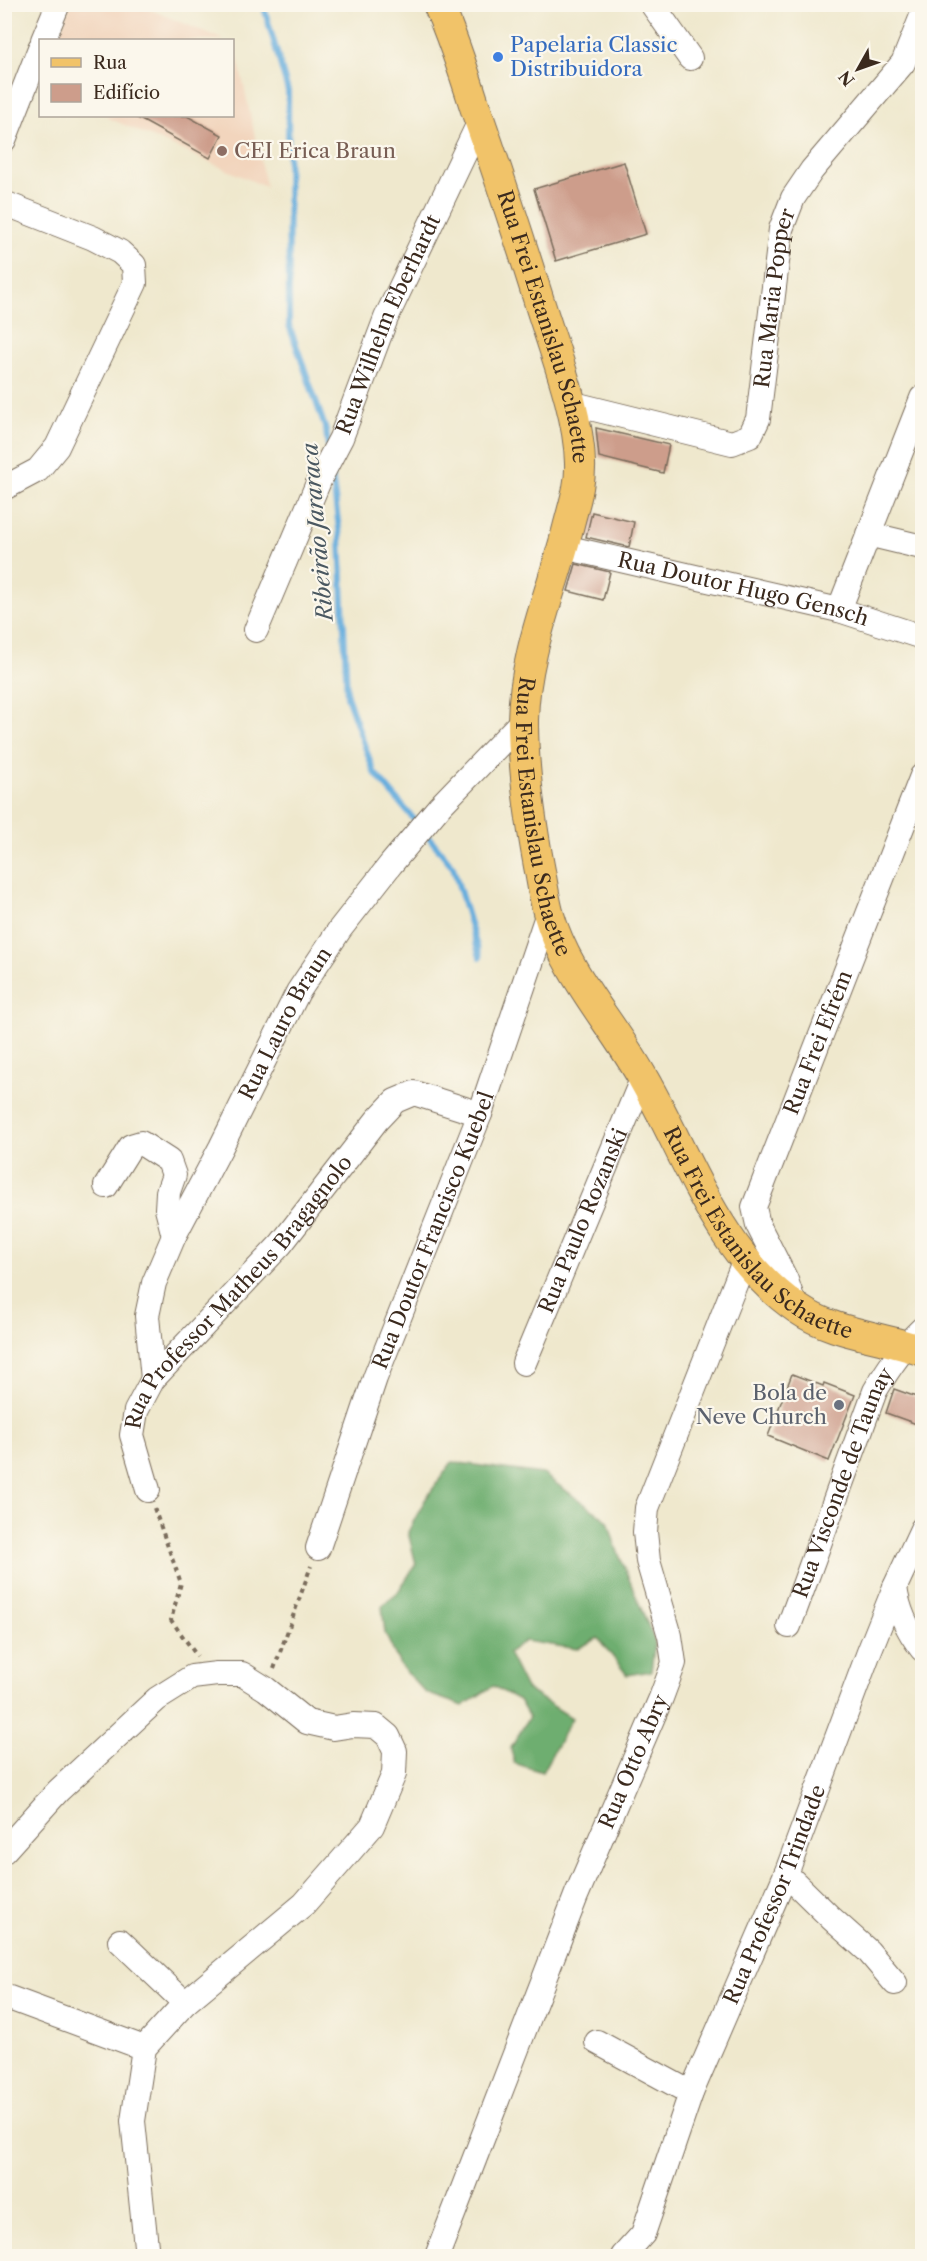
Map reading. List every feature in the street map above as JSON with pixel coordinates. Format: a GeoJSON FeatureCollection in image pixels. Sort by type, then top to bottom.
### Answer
{"type":"FeatureCollection","features":[{"type":"Feature","properties":{"kind":"main road","name":"Rua Frei Estanislau Schaette"},"geometry":{"type":"LineString","coordinates":[[438,4],[450,32],[504,190],[570,403],[580,462],[579,485],[564,546],[535,643],[526,684],[523,720],[528,806],[548,913],[567,959],[586,992],[643,1077],[705,1199],[745,1259],[770,1285],[813,1319],[850,1331],[917,1341]]}},
{"type":"Feature","properties":{"kind":"street"},"geometry":{"type":"LineString","coordinates":[[44,39],[57,4]]}},
{"type":"Feature","properties":{"kind":"street"},"geometry":{"type":"LineString","coordinates":[[652,4],[690,58]]}},
{"type":"Feature","properties":{"kind":"street","name":"Rua Maria Popper"},"geometry":{"type":"LineString","coordinates":[[570,403],[732,443],[750,436],[758,420],[781,229],[793,198],[812,170],[903,63],[922,16]]}},
{"type":"Feature","properties":{"kind":"street"},"geometry":{"type":"LineString","coordinates":[[4,140],[39,51]]}},
{"type":"Feature","properties":{"kind":"street","name":"Rua Wilhelm Eberhardt"},"geometry":{"type":"LineString","coordinates":[[256,630],[321,477],[341,438],[386,318],[480,121]]}},
{"type":"Feature","properties":{"kind":"street"},"geometry":{"type":"LineString","coordinates":[[4,203],[93,238],[120,252],[134,265],[135,283],[57,447],[38,470],[4,488]]}},
{"type":"Feature","properties":{"kind":"street"},"geometry":{"type":"LineString","coordinates":[[839,610],[922,398]]}},
{"type":"Feature","properties":{"kind":"street"},"geometry":{"type":"LineString","coordinates":[[868,534],[922,547]]}},
{"type":"Feature","properties":{"kind":"street","name":"Rua Doutor Hugo Gensch"},"geometry":{"type":"LineString","coordinates":[[564,546],[839,610],[922,637]]}},
{"type":"Feature","properties":{"kind":"street","name":"Rua Lauro Braun"},"geometry":{"type":"LineString","coordinates":[[153,1379],[147,1316],[154,1283],[174,1236],[222,1147],[298,992],[340,929],[391,864],[441,806],[523,720]]}},
{"type":"Feature","properties":{"kind":"street","name":"Rua Frei Efrém"},"geometry":{"type":"LineString","coordinates":[[795,1307],[786,1280],[758,1225],[754,1207],[922,776]]}},
{"type":"Feature","properties":{"kind":"street","name":"Rua Doutor Francisco Kuebel"},"geometry":{"type":"LineString","coordinates":[[318,1548],[375,1378],[480,1113],[548,913]]}},
{"type":"Feature","properties":{"kind":"street","name":"Rua Paulo Rozanski"},"geometry":{"type":"LineString","coordinates":[[524,1363],[643,1077]]}},
{"type":"Feature","properties":{"kind":"street","name":"Rua Professor Matheus Bragagnolo"},"geometry":{"type":"LineString","coordinates":[[148,1490],[132,1435],[136,1411],[153,1379],[281,1244],[377,1120],[394,1101],[414,1093],[480,1113]]}},
{"type":"Feature","properties":{"kind":"street"},"geometry":{"type":"LineString","coordinates":[[106,1186],[131,1146],[141,1143],[170,1161],[174,1175],[168,1192],[167,1209],[174,1236]]}},
{"type":"Feature","properties":{"kind":"street","name":"Rua Otto Abry"},"geometry":{"type":"LineString","coordinates":[[437,2256],[576,1896],[674,1663],[670,1636],[648,1561],[645,1532],[647,1508],[745,1259]]}},
{"type":"Feature","properties":{"kind":"street","name":"Rua Visconde de Taunay"},"geometry":{"type":"LineString","coordinates":[[789,1626],[875,1391],[893,1360],[917,1341]]}},
{"type":"Feature","properties":{"kind":"street","name":"Rua Professor Trindade"},"geometry":{"type":"LineString","coordinates":[[623,2256],[644,2234],[691,2093],[786,1874],[896,1587],[922,1529]]}},
{"type":"Feature","properties":{"kind":"street"},"geometry":{"type":"LineString","coordinates":[[896,1587],[900,1612],[912,1636],[922,1648]]}},
{"type":"Feature","properties":{"kind":"street"},"geometry":{"type":"LineString","coordinates":[[4,1851],[58,1791],[157,1699],[192,1677],[242,1674],[266,1689],[307,1722],[334,1728],[353,1725],[376,1726],[388,1736],[396,1751],[394,1774],[372,1826],[304,1904],[185,2003],[144,2048],[133,2121],[147,2256]]}},
{"type":"Feature","properties":{"kind":"street"},"geometry":{"type":"LineString","coordinates":[[786,1874],[868,1951],[895,1983]]}},
{"type":"Feature","properties":{"kind":"street"},"geometry":{"type":"LineString","coordinates":[[120,1941],[185,2003]]}},
{"type":"Feature","properties":{"kind":"street"},"geometry":{"type":"LineString","coordinates":[[4,1996],[144,2048]]}},
{"type":"Feature","properties":{"kind":"street"},"geometry":{"type":"LineString","coordinates":[[597,2042],[691,2093]]}},
{"type":"Feature","properties":{"kind":"path"},"geometry":{"type":"LineString","coordinates":[[148,1490],[181,1583],[171,1620],[197,1656],[207,1657]]}},
{"type":"Feature","properties":{"kind":"path"},"geometry":{"type":"LineString","coordinates":[[266,1689],[318,1548]]}},
{"type":"Feature","properties":{"kind":"shaded area"},"geometry":{"type":"Polygon","coordinates":[[[71,4],[139,5],[222,39],[57,39],[71,4]]]}},
{"type":"Feature","properties":{"kind":"shaded area","name":"CEI Erica Braun"},"geometry":{"type":"Polygon","coordinates":[[[234,44],[266,187],[106,117],[234,117],[234,44]]]}},
{"type":"Feature","properties":{"kind":"green space"},"geometry":{"type":"Polygon","coordinates":[[[452,1462],[543,1474],[608,1521],[615,1545],[655,1642],[651,1671],[627,1675],[598,1638],[577,1649],[525,1641],[508,1653],[526,1689],[572,1718],[542,1772],[514,1763],[511,1748],[529,1717],[519,1700],[493,1686],[463,1706],[426,1693],[400,1665],[385,1633],[382,1606],[398,1592],[416,1564],[408,1532],[425,1500],[452,1462]]]}},
{"type":"Feature","properties":{"kind":"building"},"geometry":{"type":"Polygon","coordinates":[[[136,117],[189,117],[222,135],[210,158],[136,117]]]}},
{"type":"Feature","properties":{"kind":"building"},"geometry":{"type":"Polygon","coordinates":[[[624,162],[646,234],[556,261],[534,189],[624,162]]]}},
{"type":"Feature","properties":{"kind":"building"},"geometry":{"type":"Polygon","coordinates":[[[596,428],[669,445],[663,473],[599,457],[596,428]]]}},
{"type":"Feature","properties":{"kind":"building"},"geometry":{"type":"Polygon","coordinates":[[[592,512],[634,522],[629,547],[586,537],[592,512]]]}},
{"type":"Feature","properties":{"kind":"building"},"geometry":{"type":"Polygon","coordinates":[[[576,564],[610,572],[603,600],[568,591],[576,564]]]}},
{"type":"Feature","properties":{"kind":"building"},"geometry":{"type":"Polygon","coordinates":[[[792,1374],[855,1395],[829,1461],[768,1436],[792,1374]]]}},
{"type":"Feature","properties":{"kind":"building"},"geometry":{"type":"Polygon","coordinates":[[[894,1389],[922,1399],[922,1426],[886,1413],[894,1389]]]}},
{"type":"Feature","properties":{"kind":"waterway","name":"Ribeirão Jararaca"},"geometry":{"type":"LineString","coordinates":[[263,4],[288,91],[289,325],[326,430],[328,446]]}},
{"type":"Feature","properties":{"kind":"waterway","name":"Ribeirão Jararaca"},"geometry":{"type":"LineString","coordinates":[[332,474],[340,537],[347,696],[374,772],[417,823]]}},
{"type":"Feature","properties":{"kind":"waterway","name":"Ribeirão Jararaca"},"geometry":{"type":"LineString","coordinates":[[424,831],[453,867],[480,957]]}},
{"type":"Feature","properties":{"kind":"place","name":"Papelaria Classic Distribuidora"},"geometry":{"type":"Point","coordinates":[498,57]}},
{"type":"Feature","properties":{"kind":"place","name":"CEI Erica Braun"},"geometry":{"type":"Point","coordinates":[222,151]}},
{"type":"Feature","properties":{"kind":"place","name":"Bola de Neve Church"},"geometry":{"type":"Point","coordinates":[839,1405]}}]}
